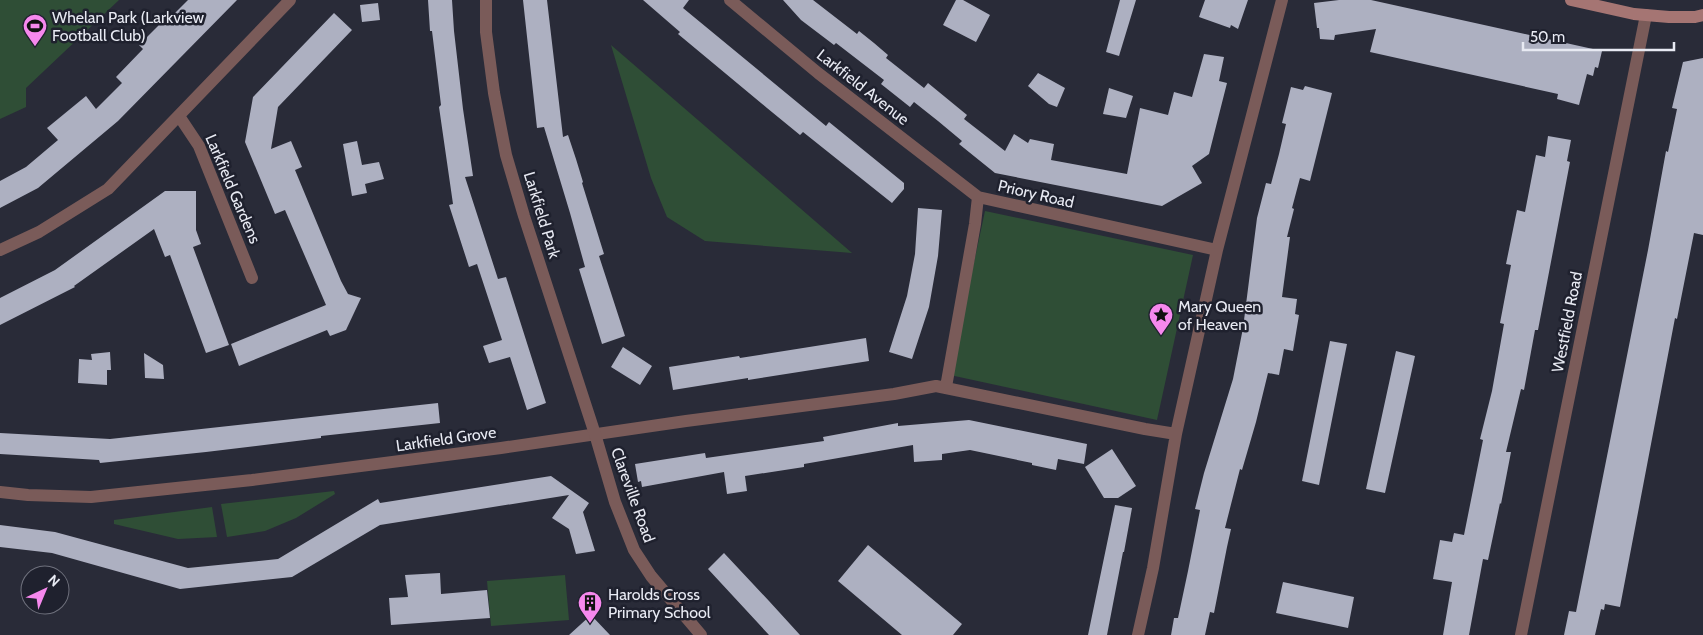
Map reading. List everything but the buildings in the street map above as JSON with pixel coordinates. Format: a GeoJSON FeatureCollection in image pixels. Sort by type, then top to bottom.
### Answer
{"type":"FeatureCollection","features":[{"type":"Feature","properties":{"kind":"main road"},"geometry":{"type":"LineString","coordinates":[[1570,0],[1646,15],[1678,17],[1703,15]]}},
{"type":"Feature","properties":{"kind":"street"},"geometry":{"type":"LineString","coordinates":[[0,250],[39,232],[108,189],[290,0]]}},
{"type":"Feature","properties":{"kind":"street","name":"Larkfield Park"},"geometry":{"type":"LineString","coordinates":[[486,0],[486,32],[494,93],[506,155],[595,434]]}},
{"type":"Feature","properties":{"kind":"street","name":"Larkfield Avenue"},"geometry":{"type":"LineString","coordinates":[[730,0],[818,73],[978,197]]}},
{"type":"Feature","properties":{"kind":"street"},"geometry":{"type":"LineString","coordinates":[[1138,635],[1153,568],[1176,434],[1217,250],[1282,0]]}},
{"type":"Feature","properties":{"kind":"street","name":"Westfield Road"},"geometry":{"type":"LineString","coordinates":[[1521,635],[1646,15]]}},
{"type":"Feature","properties":{"kind":"street","name":"Larkfield Gardens"},"geometry":{"type":"LineString","coordinates":[[179,116],[200,146],[252,278]]}},
{"type":"Feature","properties":{"kind":"street","name":"Priory Road"},"geometry":{"type":"LineString","coordinates":[[946,387],[975,224],[978,197],[1217,250]]}},
{"type":"Feature","properties":{"kind":"street","name":"Larkfield Grove"},"geometry":{"type":"LineString","coordinates":[[0,492],[92,497],[348,468],[686,420],[894,394],[936,386],[946,387]]}},
{"type":"Feature","properties":{"kind":"street"},"geometry":{"type":"LineString","coordinates":[[946,387],[1176,434]]}},
{"type":"Feature","properties":{"kind":"street","name":"Clareville Road"},"geometry":{"type":"LineString","coordinates":[[595,434],[615,502],[634,550],[651,576],[701,635]]}},
{"type":"Feature","properties":{"kind":"green space","name":"Whelan Park (Larkview Football Club)"},"geometry":{"type":"Polygon","coordinates":[[[0,0],[119,0],[26,88],[26,107],[0,119],[0,0]]]}},
{"type":"Feature","properties":{"kind":"green space"},"geometry":{"type":"Polygon","coordinates":[[[611,45],[852,253],[705,241],[667,217],[651,178],[611,45]]]}},
{"type":"Feature","properties":{"kind":"green space"},"geometry":{"type":"Polygon","coordinates":[[[985,211],[1193,255],[1157,420],[950,375],[985,211]]]}},
{"type":"Feature","properties":{"kind":"green space"},"geometry":{"type":"Polygon","coordinates":[[[334,491],[335,494],[296,518],[265,531],[227,537],[221,504],[334,491]]]}},
{"type":"Feature","properties":{"kind":"green space"},"geometry":{"type":"Polygon","coordinates":[[[212,507],[217,537],[178,539],[114,524],[114,520],[212,507]]]}},
{"type":"Feature","properties":{"kind":"green space"},"geometry":{"type":"Polygon","coordinates":[[[565,575],[569,620],[491,626],[487,581],[565,575]]]}},
{"type":"Feature","properties":{"kind":"place","name":"Whelan Park (Larkview Football Club)"},"geometry":{"type":"Point","coordinates":[35,47]}},
{"type":"Feature","properties":{"kind":"place","name":"Mary Queen of Heaven"},"geometry":{"type":"Point","coordinates":[1161,336]}},
{"type":"Feature","properties":{"kind":"place","name":"Harolds Cross Primary School"},"geometry":{"type":"Point","coordinates":[590,624]}}]}
